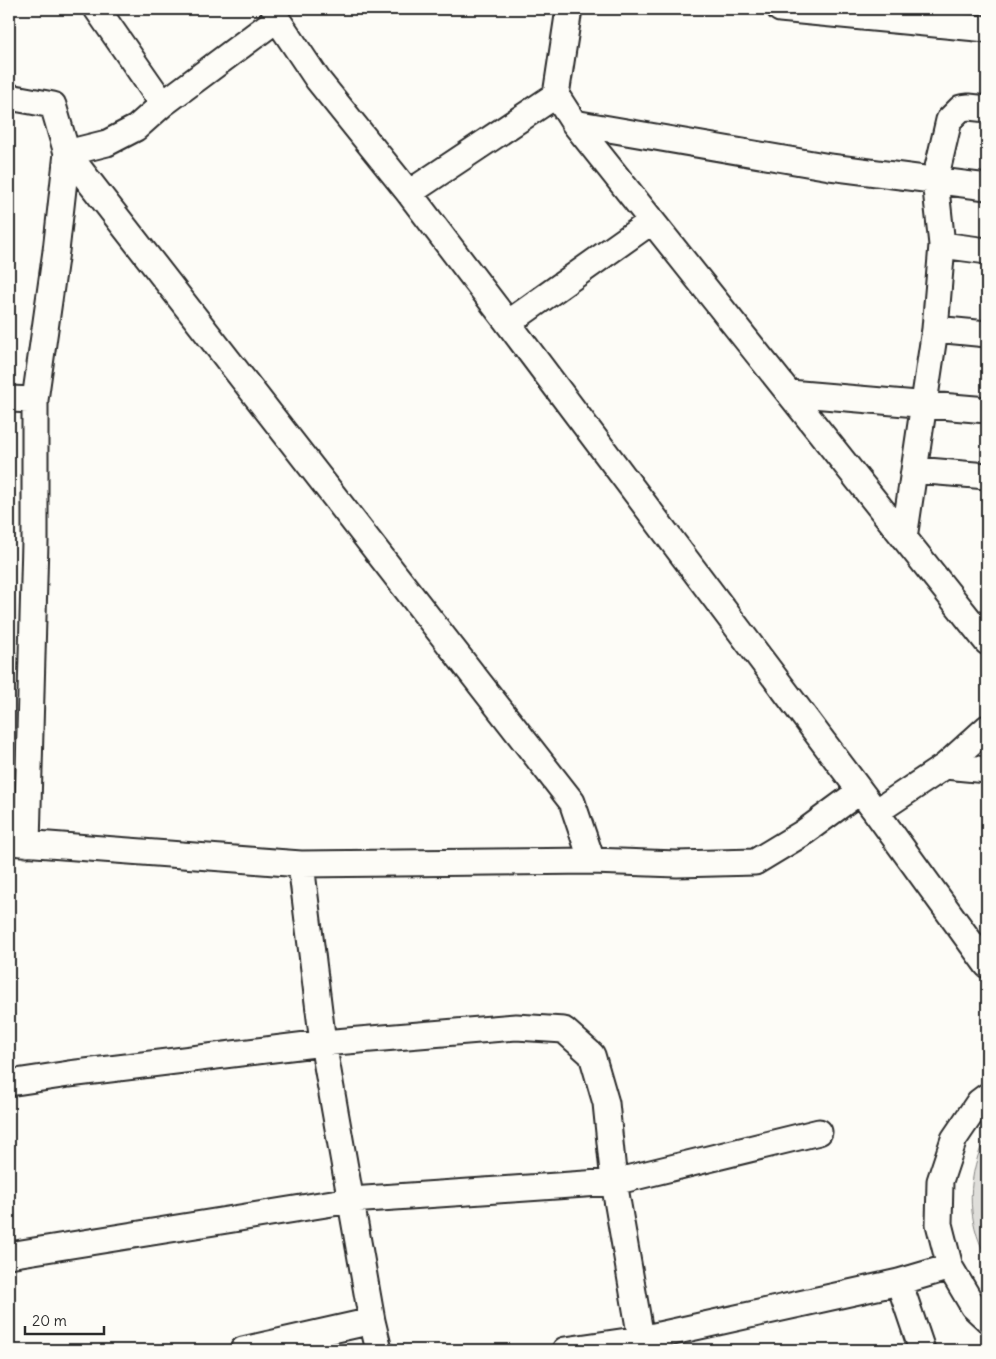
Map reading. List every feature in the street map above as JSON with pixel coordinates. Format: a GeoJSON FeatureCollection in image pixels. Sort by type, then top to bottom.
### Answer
{"type":"FeatureCollection","features":[{"type":"Feature","properties":{"kind":"street"},"geometry":{"type":"LineString","coordinates":[[97,9],[163,104]]}},
{"type":"Feature","properties":{"kind":"street"},"geometry":{"type":"LineString","coordinates":[[569,9],[556,95],[574,123],[987,642]]}},
{"type":"Feature","properties":{"kind":"street"},"geometry":{"type":"LineString","coordinates":[[780,9],[987,30]]}},
{"type":"Feature","properties":{"kind":"street"},"geometry":{"type":"LineString","coordinates":[[67,152],[107,143],[136,128],[163,104],[276,14],[318,80],[409,193],[508,323],[876,812],[987,965]]}},
{"type":"Feature","properties":{"kind":"street"},"geometry":{"type":"LineString","coordinates":[[409,193],[556,95]]}},
{"type":"Feature","properties":{"kind":"street"},"geometry":{"type":"LineString","coordinates":[[9,97],[53,105],[67,152],[572,802],[592,861]]}},
{"type":"Feature","properties":{"kind":"street"},"geometry":{"type":"LineString","coordinates":[[904,538],[935,329],[942,245],[935,180],[949,120],[961,108],[987,109]]}},
{"type":"Feature","properties":{"kind":"street"},"geometry":{"type":"LineString","coordinates":[[574,123],[821,166],[987,187]]}},
{"type":"Feature","properties":{"kind":"street"},"geometry":{"type":"LineString","coordinates":[[67,152],[56,252],[35,400],[34,542],[18,843],[301,864],[592,861],[677,864],[755,862],[803,833],[860,791]]}},
{"type":"Feature","properties":{"kind":"street"},"geometry":{"type":"LineString","coordinates":[[508,323],[652,221]]}},
{"type":"Feature","properties":{"kind":"street"},"geometry":{"type":"LineString","coordinates":[[942,245],[987,251]]}},
{"type":"Feature","properties":{"kind":"street"},"geometry":{"type":"LineString","coordinates":[[935,329],[987,334]]}},
{"type":"Feature","properties":{"kind":"street"},"geometry":{"type":"LineString","coordinates":[[789,393],[987,410]]}},
{"type":"Feature","properties":{"kind":"street"},"geometry":{"type":"LineString","coordinates":[[9,399],[35,400]]}},
{"type":"Feature","properties":{"kind":"street"},"geometry":{"type":"LineString","coordinates":[[915,470],[987,476]]}},
{"type":"Feature","properties":{"kind":"street"},"geometry":{"type":"LineString","coordinates":[[876,812],[945,766],[987,728]]}},
{"type":"Feature","properties":{"kind":"street"},"geometry":{"type":"LineString","coordinates":[[945,766],[987,770]]}},
{"type":"Feature","properties":{"kind":"street"},"geometry":{"type":"LineString","coordinates":[[301,864],[323,1043],[372,1321],[379,1350]]}},
{"type":"Feature","properties":{"kind":"street"},"geometry":{"type":"LineString","coordinates":[[9,1083],[323,1043],[516,1027],[564,1030],[592,1055],[606,1103],[614,1182],[642,1345]]}},
{"type":"Feature","properties":{"kind":"street"},"geometry":{"type":"LineString","coordinates":[[987,1096],[979,1102],[954,1139],[940,1181],[939,1224],[950,1267],[973,1306],[987,1319]]}},
{"type":"Feature","properties":{"kind":"street"},"geometry":{"type":"LineString","coordinates":[[9,1256],[350,1200],[614,1182],[819,1132]]}},
{"type":"Feature","properties":{"kind":"street"},"geometry":{"type":"LineString","coordinates":[[566,1350],[642,1345],[899,1282],[950,1267]]}},
{"type":"Feature","properties":{"kind":"street"},"geometry":{"type":"LineString","coordinates":[[899,1282],[922,1350]]}},
{"type":"Feature","properties":{"kind":"street"},"geometry":{"type":"LineString","coordinates":[[243,1350],[372,1321]]}},
{"type":"Feature","properties":{"kind":"shaded area"},"geometry":{"type":"Polygon","coordinates":[[[987,1134],[987,1258],[975,1228],[971,1196],[975,1165],[987,1134]]]}}]}
